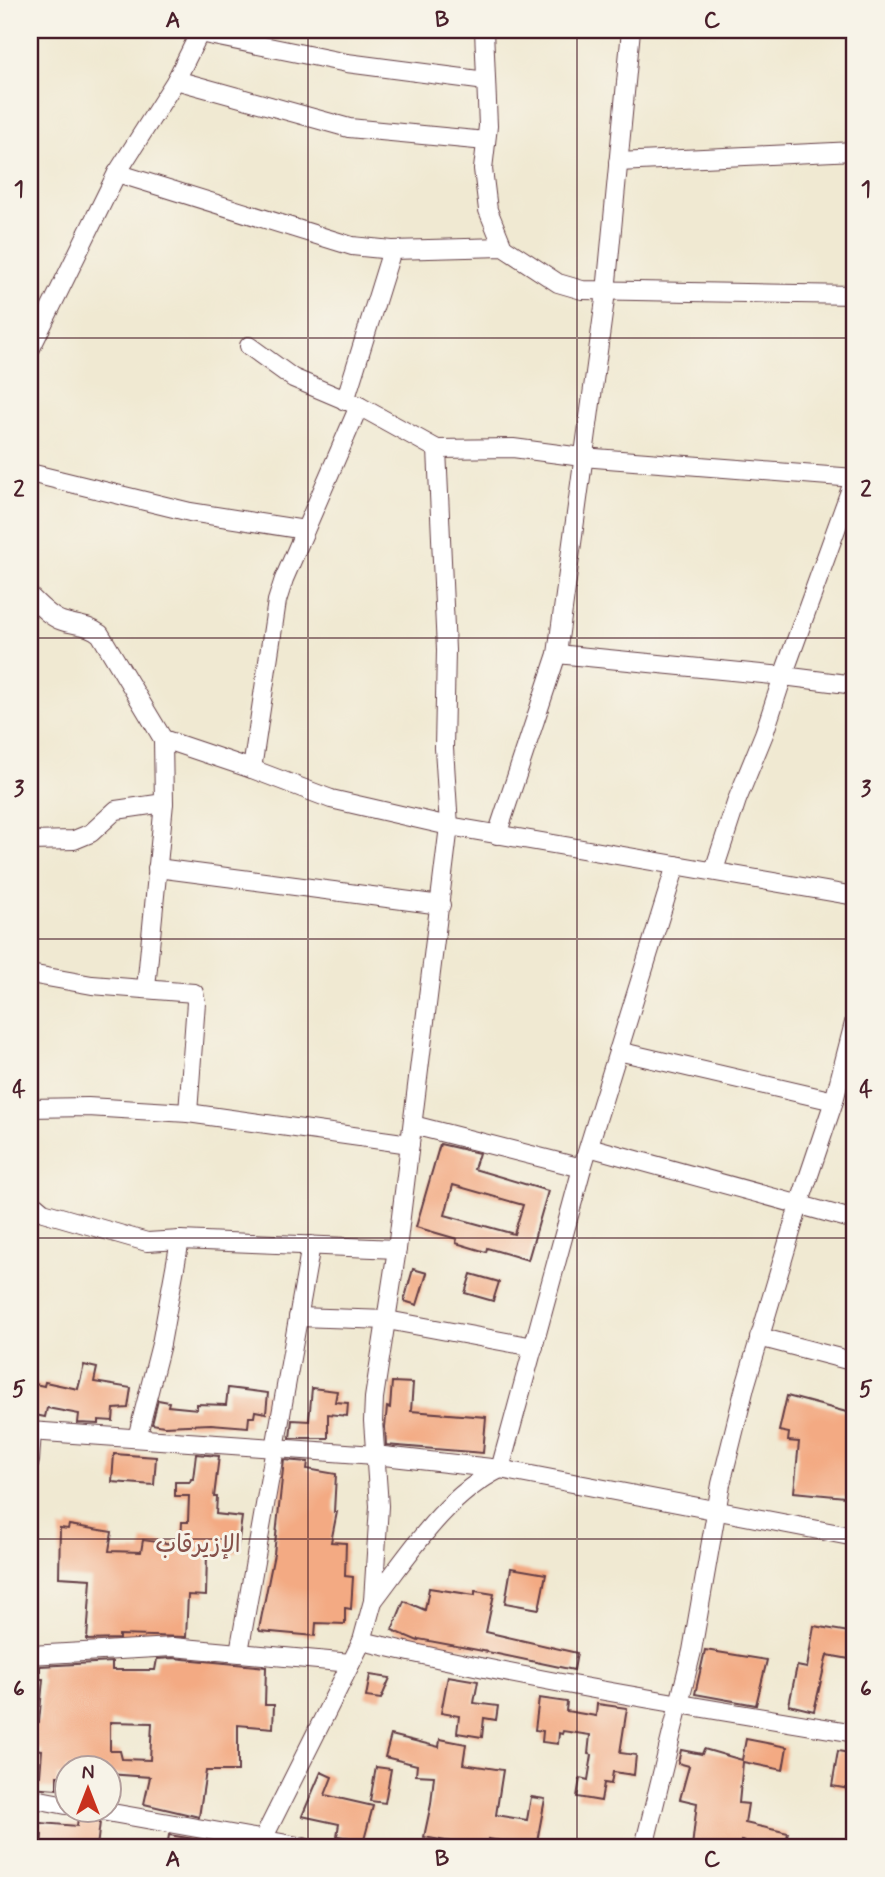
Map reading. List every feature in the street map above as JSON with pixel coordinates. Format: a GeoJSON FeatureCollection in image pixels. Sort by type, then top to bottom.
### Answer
{"type":"FeatureCollection","features":[{"type":"Feature","properties":{"kind":"street"},"geometry":{"type":"LineString","coordinates":[[484,30],[488,126],[483,169],[488,210],[503,247],[558,283],[582,290],[855,295]]}},
{"type":"Feature","properties":{"kind":"street"},"geometry":{"type":"LineString","coordinates":[[497,835],[557,653],[606,292],[631,30]]}},
{"type":"Feature","properties":{"kind":"street"},"geometry":{"type":"LineString","coordinates":[[30,350],[117,173],[176,80],[200,31],[346,63],[486,81]]}},
{"type":"Feature","properties":{"kind":"street"},"geometry":{"type":"LineString","coordinates":[[176,80],[349,128],[486,141]]}},
{"type":"Feature","properties":{"kind":"street"},"geometry":{"type":"LineString","coordinates":[[618,162],[855,151]]}},
{"type":"Feature","properties":{"kind":"street"},"geometry":{"type":"LineString","coordinates":[[117,173],[352,246],[392,250],[503,247]]}},
{"type":"Feature","properties":{"kind":"street"},"geometry":{"type":"LineString","coordinates":[[252,769],[277,601],[352,404],[392,250]]}},
{"type":"Feature","properties":{"kind":"street"},"geometry":{"type":"LineString","coordinates":[[249,346],[293,378],[352,404],[437,449],[513,448],[582,457],[855,477],[714,870]]}},
{"type":"Feature","properties":{"kind":"street"},"geometry":{"type":"LineString","coordinates":[[261,1843],[352,1663],[362,1641],[373,1601],[379,1506],[374,1398],[397,1249],[449,826],[444,748],[446,650],[437,449]]}},
{"type":"Feature","properties":{"kind":"street"},"geometry":{"type":"LineString","coordinates":[[30,473],[190,512],[305,530]]}},
{"type":"Feature","properties":{"kind":"street"},"geometry":{"type":"LineString","coordinates":[[30,596],[49,614],[62,621],[91,627],[100,634],[163,739],[164,803],[146,988]]}},
{"type":"Feature","properties":{"kind":"street"},"geometry":{"type":"LineString","coordinates":[[557,653],[855,685]]}},
{"type":"Feature","properties":{"kind":"street"},"geometry":{"type":"LineString","coordinates":[[163,739],[331,799],[449,826],[855,896]]}},
{"type":"Feature","properties":{"kind":"street"},"geometry":{"type":"LineString","coordinates":[[30,841],[74,840],[91,834],[116,810],[164,803]]}},
{"type":"Feature","properties":{"kind":"street"},"geometry":{"type":"LineString","coordinates":[[373,1601],[450,1503],[483,1478],[500,1469],[582,1168],[676,865]]}},
{"type":"Feature","properties":{"kind":"street"},"geometry":{"type":"LineString","coordinates":[[157,868],[441,905]]}},
{"type":"Feature","properties":{"kind":"street"},"geometry":{"type":"LineString","coordinates":[[30,974],[92,985],[194,993],[196,1002],[188,1113]]}},
{"type":"Feature","properties":{"kind":"street"},"geometry":{"type":"LineString","coordinates":[[644,1847],[698,1620],[723,1476],[759,1337],[799,1205],[850,1060],[855,1019]]}},
{"type":"Feature","properties":{"kind":"street"},"geometry":{"type":"LineString","coordinates":[[618,1051],[834,1101]]}},
{"type":"Feature","properties":{"kind":"street"},"geometry":{"type":"LineString","coordinates":[[30,1108],[88,1107],[188,1113],[410,1144]]}},
{"type":"Feature","properties":{"kind":"street"},"geometry":{"type":"LineString","coordinates":[[413,1125],[582,1168]]}},
{"type":"Feature","properties":{"kind":"street"},"geometry":{"type":"LineString","coordinates":[[589,1147],[855,1220]]}},
{"type":"Feature","properties":{"kind":"street"},"geometry":{"type":"LineString","coordinates":[[30,1201],[43,1212],[147,1242],[180,1240],[397,1249]]}},
{"type":"Feature","properties":{"kind":"street"},"geometry":{"type":"LineString","coordinates":[[137,1438],[161,1344],[180,1240]]}},
{"type":"Feature","properties":{"kind":"street"},"geometry":{"type":"LineString","coordinates":[[239,1651],[311,1245]]}},
{"type":"Feature","properties":{"kind":"street"},"geometry":{"type":"LineString","coordinates":[[298,1317],[387,1320],[534,1347]]}},
{"type":"Feature","properties":{"kind":"street"},"geometry":{"type":"LineString","coordinates":[[759,1337],[855,1362]]}},
{"type":"Feature","properties":{"kind":"street"},"geometry":{"type":"LineString","coordinates":[[30,1461],[31,1431],[375,1455],[500,1469],[855,1537]]}},
{"type":"Feature","properties":{"kind":"street"},"geometry":{"type":"LineString","coordinates":[[362,1641],[429,1657],[855,1734]]}},
{"type":"Feature","properties":{"kind":"street"},"geometry":{"type":"LineString","coordinates":[[30,1655],[173,1647],[352,1663]]}},
{"type":"Feature","properties":{"kind":"street"},"geometry":{"type":"LineString","coordinates":[[30,1798],[52,1802]]}},
{"type":"Feature","properties":{"kind":"street"},"geometry":{"type":"LineString","coordinates":[[122,1815],[261,1843],[304,1847]]}},
{"type":"Feature","properties":{"kind":"building"},"geometry":{"type":"Polygon","coordinates":[[[440,1144],[479,1153],[474,1169],[548,1191],[528,1260],[487,1248],[486,1252],[456,1243],[457,1239],[416,1227],[440,1144]],[[453,1185],[445,1215],[514,1234],[523,1205],[453,1185]]]}},
{"type":"Feature","properties":{"kind":"building"},"geometry":{"type":"Polygon","coordinates":[[[413,1269],[427,1273],[417,1305],[404,1301],[413,1269]]]}},
{"type":"Feature","properties":{"kind":"building"},"geometry":{"type":"Polygon","coordinates":[[[471,1274],[499,1282],[493,1301],[465,1293],[471,1274]]]}},
{"type":"Feature","properties":{"kind":"building"},"geometry":{"type":"Polygon","coordinates":[[[84,1365],[97,1368],[94,1382],[131,1388],[128,1408],[114,1409],[113,1421],[99,1420],[99,1424],[78,1423],[79,1414],[47,1408],[45,1417],[30,1414],[30,1383],[44,1386],[45,1382],[78,1389],[84,1365]]]}},
{"type":"Feature","properties":{"kind":"building"},"geometry":{"type":"Polygon","coordinates":[[[392,1382],[413,1383],[411,1411],[486,1417],[483,1453],[386,1445],[385,1427],[392,1382]]]}},
{"type":"Feature","properties":{"kind":"building"},"geometry":{"type":"Polygon","coordinates":[[[228,1388],[268,1393],[266,1413],[255,1411],[254,1417],[249,1417],[248,1427],[152,1424],[158,1400],[169,1402],[168,1406],[197,1409],[197,1404],[226,1405],[228,1388]]]}},
{"type":"Feature","properties":{"kind":"building"},"geometry":{"type":"Polygon","coordinates":[[[312,1388],[337,1391],[335,1402],[348,1403],[347,1416],[328,1414],[328,1438],[290,1438],[292,1420],[309,1421],[312,1388]]]}},
{"type":"Feature","properties":{"kind":"building"},"geometry":{"type":"Polygon","coordinates":[[[787,1396],[854,1414],[849,1440],[855,1440],[855,1498],[794,1492],[799,1442],[788,1441],[789,1433],[779,1431],[787,1396]]]}},
{"type":"Feature","properties":{"kind":"building"},"geometry":{"type":"Polygon","coordinates":[[[114,1454],[156,1457],[154,1485],[112,1482],[114,1454]]]}},
{"type":"Feature","properties":{"kind":"building"},"geometry":{"type":"Polygon","coordinates":[[[196,1454],[219,1456],[214,1497],[217,1497],[216,1514],[242,1517],[237,1553],[207,1553],[206,1596],[188,1595],[186,1637],[119,1635],[119,1639],[87,1640],[91,1579],[59,1577],[60,1528],[68,1529],[69,1525],[112,1532],[109,1551],[141,1552],[143,1540],[181,1545],[182,1522],[188,1522],[189,1496],[175,1496],[175,1482],[190,1482],[193,1479],[196,1454]]]}},
{"type":"Feature","properties":{"kind":"building"},"geometry":{"type":"Polygon","coordinates":[[[284,1460],[308,1462],[307,1469],[336,1474],[334,1512],[337,1512],[331,1542],[346,1543],[345,1576],[353,1577],[351,1609],[345,1608],[345,1624],[316,1623],[315,1636],[259,1629],[274,1554],[284,1460]]]}},
{"type":"Feature","properties":{"kind":"building"},"geometry":{"type":"Polygon","coordinates":[[[511,1568],[546,1574],[539,1609],[505,1603],[511,1568]]]}},
{"type":"Feature","properties":{"kind":"building"},"geometry":{"type":"Polygon","coordinates":[[[429,1588],[475,1595],[475,1591],[494,1594],[486,1632],[577,1653],[574,1670],[419,1639],[418,1641],[392,1630],[404,1601],[425,1610],[429,1588]]]}},
{"type":"Feature","properties":{"kind":"building"},"geometry":{"type":"Polygon","coordinates":[[[814,1626],[855,1633],[855,1660],[827,1655],[814,1711],[789,1705],[797,1666],[807,1668],[814,1626]]]}},
{"type":"Feature","properties":{"kind":"building"},"geometry":{"type":"Polygon","coordinates":[[[705,1650],[767,1660],[756,1705],[695,1694],[705,1650]]]}},
{"type":"Feature","properties":{"kind":"building"},"geometry":{"type":"Polygon","coordinates":[[[173,1658],[266,1667],[265,1705],[274,1705],[273,1728],[238,1725],[238,1771],[206,1771],[199,1817],[144,1804],[150,1777],[122,1775],[122,1759],[150,1760],[152,1723],[110,1722],[110,1751],[120,1751],[121,1755],[52,1755],[52,1789],[30,1787],[30,1775],[40,1776],[42,1750],[33,1749],[35,1721],[39,1722],[43,1679],[40,1679],[40,1666],[112,1662],[112,1670],[155,1670],[157,1659],[173,1658]]]}},
{"type":"Feature","properties":{"kind":"building"},"geometry":{"type":"Polygon","coordinates":[[[370,1675],[390,1678],[381,1699],[366,1697],[370,1675]]]}},
{"type":"Feature","properties":{"kind":"building"},"geometry":{"type":"Polygon","coordinates":[[[448,1676],[478,1681],[474,1703],[498,1706],[496,1720],[484,1718],[482,1737],[457,1733],[459,1716],[441,1713],[448,1676]]]}},
{"type":"Feature","properties":{"kind":"building"},"geometry":{"type":"Polygon","coordinates":[[[539,1698],[567,1702],[566,1711],[596,1716],[597,1704],[627,1708],[620,1753],[636,1755],[634,1775],[613,1772],[611,1784],[604,1783],[601,1801],[577,1797],[580,1778],[588,1780],[592,1755],[588,1754],[590,1735],[563,1731],[562,1734],[559,1733],[558,1744],[542,1742],[543,1731],[535,1730],[539,1698]]]}},
{"type":"Feature","properties":{"kind":"building"},"geometry":{"type":"Polygon","coordinates":[[[391,1735],[439,1747],[440,1739],[466,1744],[463,1764],[503,1770],[496,1815],[527,1820],[531,1797],[545,1799],[536,1847],[488,1839],[486,1847],[462,1847],[462,1844],[424,1837],[434,1776],[416,1775],[417,1765],[385,1757],[391,1735]]]}},
{"type":"Feature","properties":{"kind":"building"},"geometry":{"type":"Polygon","coordinates":[[[746,1739],[787,1747],[783,1770],[743,1762],[739,1803],[748,1804],[745,1823],[788,1833],[785,1847],[741,1841],[740,1847],[692,1847],[697,1803],[680,1799],[689,1766],[678,1763],[681,1750],[702,1754],[704,1749],[742,1760],[746,1739]]]}},
{"type":"Feature","properties":{"kind":"building"},"geometry":{"type":"Polygon","coordinates":[[[838,1751],[855,1754],[855,1790],[832,1786],[838,1751]]]}},
{"type":"Feature","properties":{"kind":"building"},"geometry":{"type":"Polygon","coordinates":[[[376,1767],[391,1769],[385,1803],[370,1801],[376,1767]]]}},
{"type":"Feature","properties":{"kind":"building"},"geometry":{"type":"Polygon","coordinates":[[[321,1772],[332,1777],[325,1795],[373,1806],[364,1840],[337,1836],[339,1824],[302,1816],[321,1772]]]}},
{"type":"Feature","properties":{"kind":"building"},"geometry":{"type":"Polygon","coordinates":[[[30,1822],[100,1825],[97,1847],[41,1844],[42,1835],[30,1834],[30,1822]]]}},
{"type":"Feature","properties":{"kind":"building"},"geometry":{"type":"Polygon","coordinates":[[[169,1835],[235,1846],[237,1847],[167,1847],[169,1835]]]}},
{"type":"Feature","properties":{"kind":"district","name":"الإزيرقاب"},"geometry":{"type":"Point","coordinates":[198,1545]}}]}
